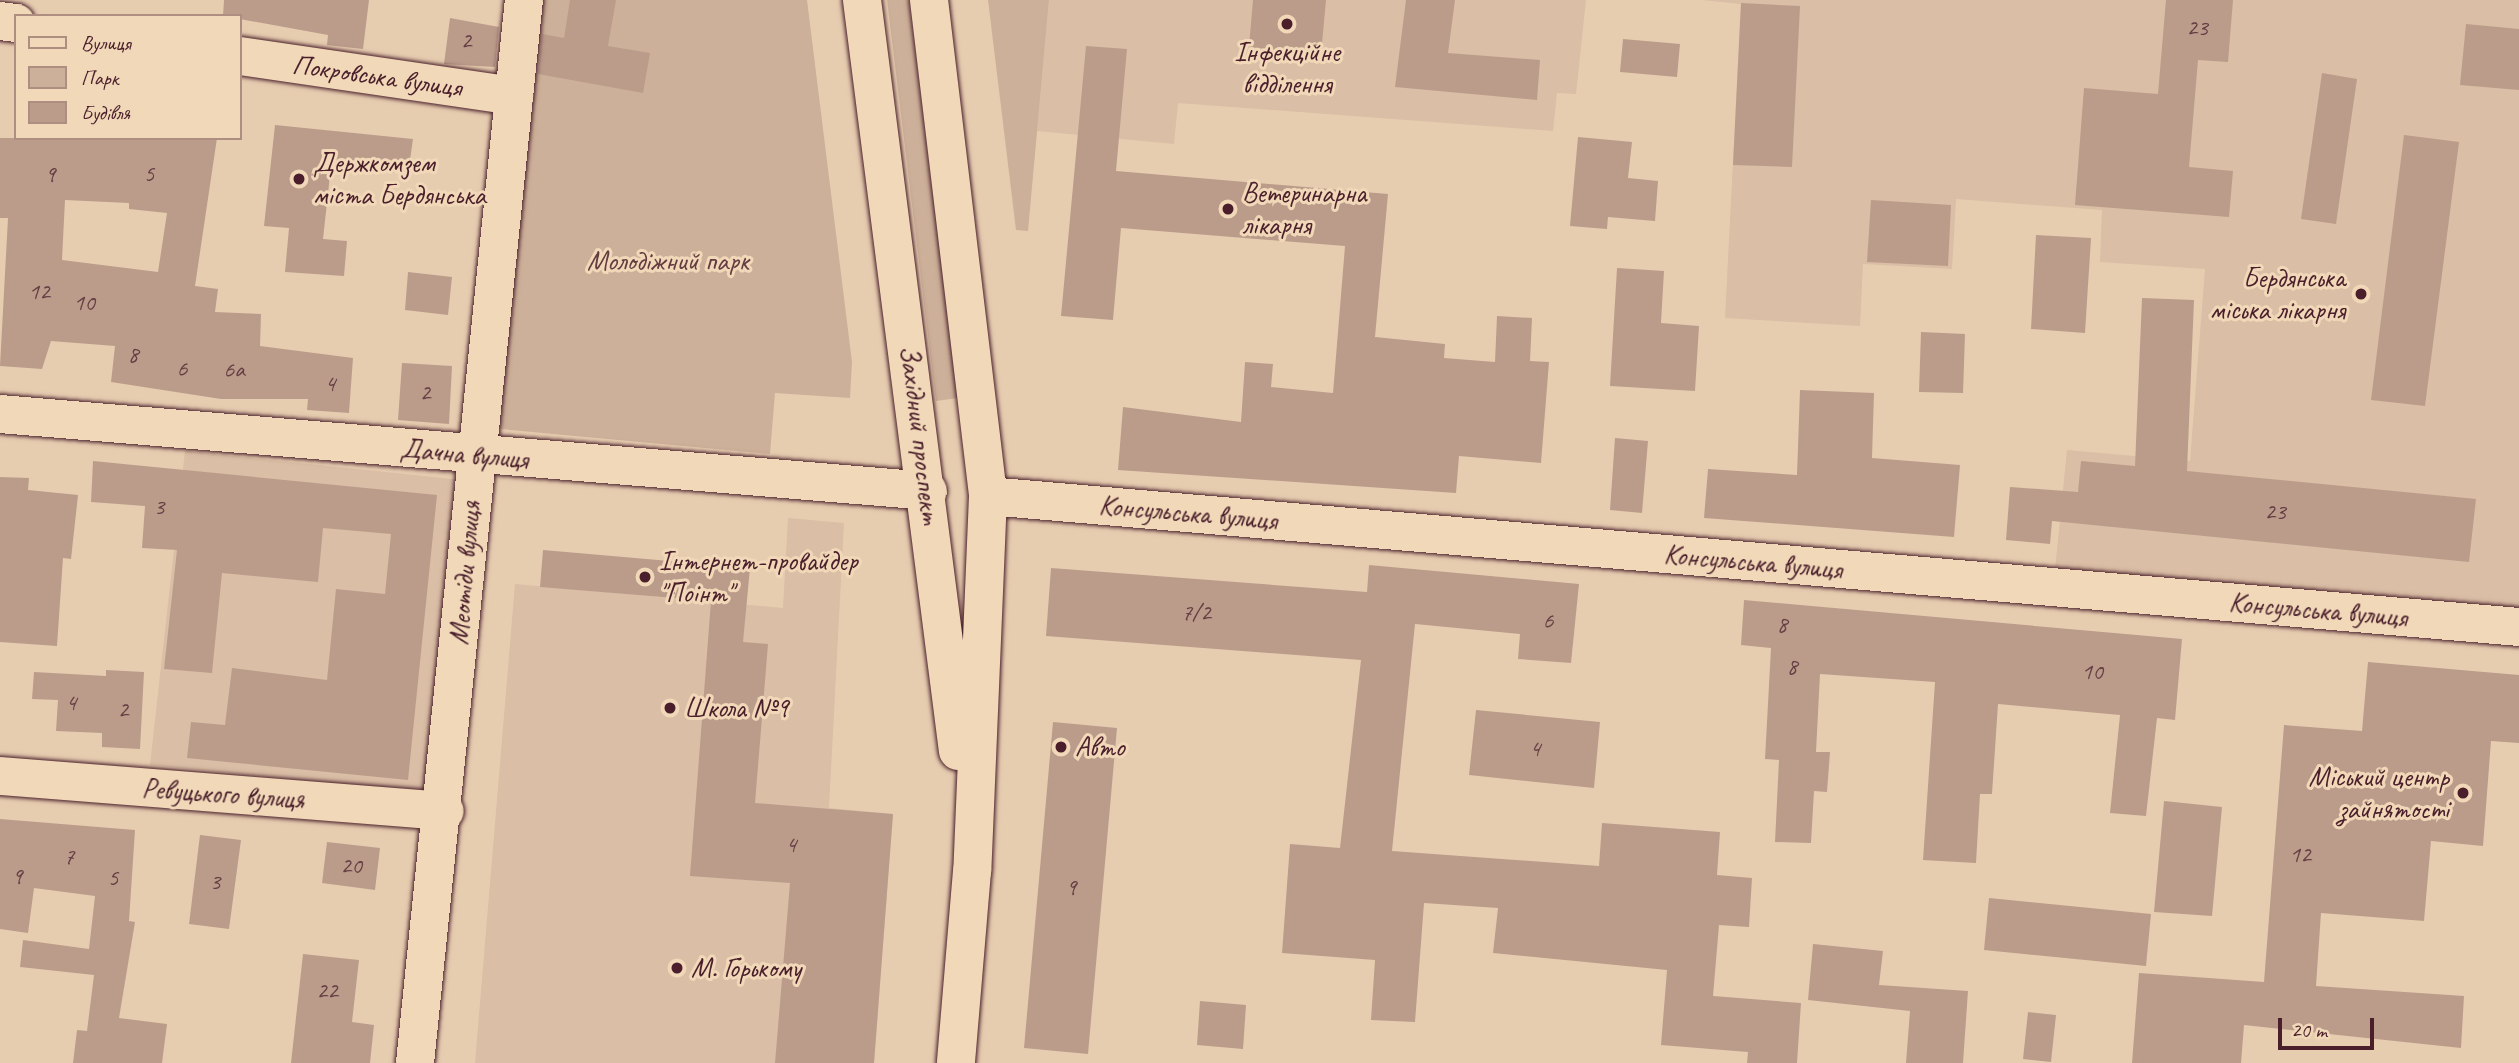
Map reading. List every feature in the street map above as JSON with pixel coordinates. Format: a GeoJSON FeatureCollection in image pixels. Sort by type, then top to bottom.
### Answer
{"type":"FeatureCollection","features":[{"type":"Feature","properties":{"kind":"street","name":"Меотіди вулиця"},"geometry":{"type":"LineString","coordinates":[[415,1063],[445,811],[475,455],[524,0]]}},
{"type":"Feature","properties":{"kind":"street","name":"Західний проспект"},"geometry":{"type":"LineString","coordinates":[[862,0],[928,491],[972,871]]}},
{"type":"Feature","properties":{"kind":"street","name":"Західний проспект"},"geometry":{"type":"LineString","coordinates":[[929,0],[988,496],[972,871],[956,1063]]}},
{"type":"Feature","properties":{"kind":"street","name":"Покровська вулиця"},"geometry":{"type":"LineString","coordinates":[[242,56],[514,96]]}},
{"type":"Feature","properties":{"kind":"street","name":"Дачна вулиця"},"geometry":{"type":"LineString","coordinates":[[0,414],[988,496]]}},
{"type":"Feature","properties":{"kind":"street","name":"Консульська вулиця"},"geometry":{"type":"LineString","coordinates":[[988,496],[2519,627]]}},
{"type":"Feature","properties":{"kind":"street","name":"Ревуцького вулиця"},"geometry":{"type":"LineString","coordinates":[[0,776],[445,811]]}},
{"type":"Feature","properties":{"kind":"shaded area"},"geometry":{"type":"Polygon","coordinates":[[[1049,0],[1586,0],[1576,94],[1557,93],[1553,131],[1178,103],[1174,144],[1037,131],[1049,0]]]}},
{"type":"Feature","properties":{"kind":"shaded area","name":"Бердянська міська лікарня"},"geometry":{"type":"Polygon","coordinates":[[[1702,0],[2519,0],[2519,611],[2055,570],[2067,450],[2190,461],[2205,269],[2100,262],[2102,210],[1956,199],[1952,269],[1863,264],[1860,326],[1725,318],[1741,4],[1702,0]]]}},
{"type":"Feature","properties":{"kind":"shaded area"},"geometry":{"type":"Polygon","coordinates":[[[185,451],[471,481],[443,794],[150,765],[185,451]]]}},
{"type":"Feature","properties":{"kind":"shaded area","name":"Школа №9"},"geometry":{"type":"Polygon","coordinates":[[[788,518],[844,523],[829,808],[893,814],[874,1063],[475,1063],[515,584],[783,608],[788,518]]]}},
{"type":"Feature","properties":{"kind":"green space","name":"Молодіжний парк"},"geometry":{"type":"Polygon","coordinates":[[[524,0],[807,0],[852,362],[850,398],[775,393],[770,454],[501,429],[485,397],[524,0]]]}},
{"type":"Feature","properties":{"kind":"green space"},"geometry":{"type":"Polygon","coordinates":[[[887,0],[909,0],[958,398],[936,401],[887,0]]]}},
{"type":"Feature","properties":{"kind":"green space"},"geometry":{"type":"Polygon","coordinates":[[[988,0],[1049,0],[1028,231],[1016,230],[988,0]]]}},
{"type":"Feature","properties":{"kind":"building"},"geometry":{"type":"Polygon","coordinates":[[[224,0],[369,0],[363,49],[327,45],[328,35],[242,19],[242,14],[223,14],[224,0]]]}},
{"type":"Feature","properties":{"kind":"building"},"geometry":{"type":"Polygon","coordinates":[[[570,0],[616,0],[608,46],[650,53],[643,93],[538,74],[542,34],[564,38],[570,0]]]}},
{"type":"Feature","properties":{"kind":"building","name":"Інфекційне відділення"},"geometry":{"type":"Polygon","coordinates":[[[1253,0],[1326,0],[1321,54],[1249,47],[1253,0]]]}},
{"type":"Feature","properties":{"kind":"building"},"geometry":{"type":"Polygon","coordinates":[[[1406,0],[1455,0],[1448,53],[1540,60],[1537,100],[1395,87],[1406,0]]]}},
{"type":"Feature","properties":{"kind":"building"},"geometry":{"type":"Polygon","coordinates":[[[2166,0],[2233,0],[2228,62],[2198,60],[2189,167],[2233,171],[2229,217],[2075,205],[2084,88],[2158,94],[2166,0]]]}},
{"type":"Feature","properties":{"kind":"building"},"geometry":{"type":"Polygon","coordinates":[[[1741,3],[1800,6],[1792,167],[1733,165],[1741,3]]]}},
{"type":"Feature","properties":{"kind":"building"},"geometry":{"type":"Polygon","coordinates":[[[450,18],[499,27],[495,67],[444,64],[450,18]]]}},
{"type":"Feature","properties":{"kind":"building"},"geometry":{"type":"Polygon","coordinates":[[[2466,24],[2519,29],[2519,90],[2460,85],[2466,24]]]}},
{"type":"Feature","properties":{"kind":"building"},"geometry":{"type":"Polygon","coordinates":[[[1623,39],[1680,44],[1677,77],[1620,72],[1623,39]]]}},
{"type":"Feature","properties":{"kind":"building"},"geometry":{"type":"Polygon","coordinates":[[[1086,46],[1127,49],[1116,171],[1388,194],[1375,337],[1445,344],[1444,358],[1495,362],[1497,316],[1532,318],[1530,361],[1549,362],[1541,463],[1459,456],[1456,493],[1118,470],[1123,407],[1241,422],[1245,362],[1273,364],[1271,387],[1333,393],[1345,246],[1121,228],[1113,320],[1061,316],[1086,46]]]}},
{"type":"Feature","properties":{"kind":"building"},"geometry":{"type":"Polygon","coordinates":[[[2322,73],[2357,79],[2336,224],[2301,219],[2322,73]]]}},
{"type":"Feature","properties":{"kind":"building"},"geometry":{"type":"Polygon","coordinates":[[[275,125],[413,139],[408,174],[331,166],[323,239],[347,241],[344,276],[285,272],[289,228],[264,226],[275,125]]]}},
{"type":"Feature","properties":{"kind":"building"},"geometry":{"type":"Polygon","coordinates":[[[2404,135],[2459,142],[2425,406],[2371,400],[2404,135]]]}},
{"type":"Feature","properties":{"kind":"building"},"geometry":{"type":"Polygon","coordinates":[[[1578,137],[1632,142],[1628,178],[1658,181],[1655,221],[1608,217],[1607,229],[1570,226],[1578,137]]]}},
{"type":"Feature","properties":{"kind":"building"},"geometry":{"type":"Polygon","coordinates":[[[0,138],[217,140],[195,286],[218,289],[215,312],[261,314],[260,346],[353,358],[349,413],[307,410],[308,399],[221,399],[111,382],[115,346],[51,341],[42,369],[0,366],[8,218],[0,218],[0,138]],[[65,200],[62,260],[158,272],[167,213],[129,209],[129,203],[65,200]]]}},
{"type":"Feature","properties":{"kind":"building"},"geometry":{"type":"Polygon","coordinates":[[[1871,200],[1951,205],[1948,266],[1867,262],[1871,200]]]}},
{"type":"Feature","properties":{"kind":"building"},"geometry":{"type":"Polygon","coordinates":[[[2036,235],[2091,238],[2085,333],[2031,329],[2036,235]]]}},
{"type":"Feature","properties":{"kind":"building"},"geometry":{"type":"Polygon","coordinates":[[[1617,268],[1664,271],[1661,323],[1699,326],[1695,391],[1610,386],[1617,268]]]}},
{"type":"Feature","properties":{"kind":"building"},"geometry":{"type":"Polygon","coordinates":[[[408,272],[452,277],[448,315],[405,310],[408,272]]]}},
{"type":"Feature","properties":{"kind":"building"},"geometry":{"type":"Polygon","coordinates":[[[2142,298],[2194,300],[2187,471],[2476,499],[2469,562],[2052,521],[2050,544],[2006,540],[2010,487],[2078,492],[2081,461],[2135,466],[2142,298]]]}},
{"type":"Feature","properties":{"kind":"building"},"geometry":{"type":"Polygon","coordinates":[[[1921,332],[1965,334],[1963,393],[1919,392],[1921,332]]]}},
{"type":"Feature","properties":{"kind":"building"},"geometry":{"type":"Polygon","coordinates":[[[402,363],[452,366],[449,424],[398,420],[402,363]]]}},
{"type":"Feature","properties":{"kind":"building"},"geometry":{"type":"Polygon","coordinates":[[[1800,390],[1874,393],[1872,458],[1960,465],[1954,537],[1704,518],[1708,469],[1797,475],[1800,390]]]}},
{"type":"Feature","properties":{"kind":"building"},"geometry":{"type":"Polygon","coordinates":[[[1615,438],[1648,441],[1642,513],[1610,510],[1615,438]]]}},
{"type":"Feature","properties":{"kind":"building"},"geometry":{"type":"Polygon","coordinates":[[[93,461],[437,495],[408,780],[187,758],[191,722],[225,725],[232,668],[327,680],[336,589],[385,594],[391,534],[323,528],[318,582],[222,573],[212,673],[164,669],[177,550],[142,548],[145,506],[91,502],[93,461]]]}},
{"type":"Feature","properties":{"kind":"building"},"geometry":{"type":"Polygon","coordinates":[[[0,477],[29,478],[28,490],[78,495],[71,559],[63,558],[57,646],[0,642],[0,477]]]}},
{"type":"Feature","properties":{"kind":"building"},"geometry":{"type":"Polygon","coordinates":[[[543,550],[750,568],[743,642],[768,644],[755,803],[893,814],[874,1063],[775,1063],[790,883],[690,876],[711,601],[540,587],[543,550]]]}},
{"type":"Feature","properties":{"kind":"building"},"geometry":{"type":"Polygon","coordinates":[[[1369,565],[1579,584],[1571,663],[1518,659],[1520,634],[1415,624],[1392,851],[1599,866],[1602,823],[1720,832],[1717,875],[1752,878],[1749,927],[1719,925],[1713,996],[1801,1003],[1797,1063],[1747,1063],[1748,1052],[1661,1045],[1667,970],[1493,953],[1498,908],[1424,903],[1415,1022],[1371,1020],[1375,960],[1282,953],[1290,844],[1340,848],[1361,660],[1046,636],[1051,568],[1367,592],[1369,565]]]}},
{"type":"Feature","properties":{"kind":"building"},"geometry":{"type":"Polygon","coordinates":[[[1744,600],[2182,639],[2175,720],[2157,718],[2146,816],[2110,813],[2120,715],[1998,704],[1992,794],[1980,794],[1976,863],[1923,860],[1935,682],[1820,674],[1816,752],[1830,752],[1827,792],[1814,791],[1811,843],[1775,842],[1779,760],[1765,759],[1771,648],[1741,645],[1744,600]]]}},
{"type":"Feature","properties":{"kind":"building"},"geometry":{"type":"Polygon","coordinates":[[[2368,662],[2519,675],[2519,743],[2491,741],[2483,846],[2431,841],[2424,921],[2321,913],[2316,986],[2464,996],[2461,1048],[2244,1025],[2241,1063],[2132,1063],[2139,973],[2264,982],[2284,725],[2362,731],[2368,662]]]}},
{"type":"Feature","properties":{"kind":"building"},"geometry":{"type":"Polygon","coordinates":[[[106,670],[144,672],[140,749],[102,747],[102,733],[56,731],[58,700],[32,699],[34,672],[106,676],[106,670]]]}},
{"type":"Feature","properties":{"kind":"building"},"geometry":{"type":"Polygon","coordinates":[[[1476,710],[1600,722],[1594,788],[1469,775],[1476,710]]]}},
{"type":"Feature","properties":{"kind":"building"},"geometry":{"type":"Polygon","coordinates":[[[1053,722],[1117,728],[1088,1054],[1024,1048],[1053,722]]]}},
{"type":"Feature","properties":{"kind":"building"},"geometry":{"type":"Polygon","coordinates":[[[2164,801],[2222,807],[2212,916],[2154,912],[2164,801]]]}},
{"type":"Feature","properties":{"kind":"building"},"geometry":{"type":"Polygon","coordinates":[[[0,819],[135,830],[129,921],[135,922],[119,1018],[167,1024],[162,1063],[73,1063],[77,1030],[87,1031],[94,975],[20,967],[23,940],[89,949],[95,896],[34,888],[28,933],[0,929],[0,819]]]}},
{"type":"Feature","properties":{"kind":"building"},"geometry":{"type":"Polygon","coordinates":[[[200,835],[241,840],[229,929],[189,924],[200,835]]]}},
{"type":"Feature","properties":{"kind":"building"},"geometry":{"type":"Polygon","coordinates":[[[327,842],[380,848],[375,890],[322,883],[327,842]]]}},
{"type":"Feature","properties":{"kind":"building"},"geometry":{"type":"Polygon","coordinates":[[[1989,898],[2151,914],[2146,966],[1984,950],[1989,898]]]}},
{"type":"Feature","properties":{"kind":"building"},"geometry":{"type":"Polygon","coordinates":[[[1813,944],[1883,951],[1879,985],[1968,991],[1963,1063],[1906,1063],[1910,1011],[1808,1000],[1813,944]]]}},
{"type":"Feature","properties":{"kind":"building"},"geometry":{"type":"Polygon","coordinates":[[[303,954],[359,960],[352,1022],[374,1025],[370,1063],[291,1063],[303,954]]]}},
{"type":"Feature","properties":{"kind":"building"},"geometry":{"type":"Polygon","coordinates":[[[1200,1001],[1246,1005],[1243,1049],[1197,1045],[1200,1001]]]}},
{"type":"Feature","properties":{"kind":"building"},"geometry":{"type":"Polygon","coordinates":[[[2028,1012],[2056,1015],[2051,1062],[2023,1059],[2028,1012]]]}},
{"type":"Feature","properties":{"kind":"place","name":"Інфекційне відділення"},"geometry":{"type":"Point","coordinates":[1287,24]}},
{"type":"Feature","properties":{"kind":"place","name":"Держкомзем міста Бердянська"},"geometry":{"type":"Point","coordinates":[299,179]}},
{"type":"Feature","properties":{"kind":"place","name":"Ветеринарна лікарня"},"geometry":{"type":"Point","coordinates":[1228,209]}},
{"type":"Feature","properties":{"kind":"place","name":"Бердянська міська лікарня"},"geometry":{"type":"Point","coordinates":[2361,294]}},
{"type":"Feature","properties":{"kind":"place","name":"Інтернет-провайдер \"Поінт\""},"geometry":{"type":"Point","coordinates":[645,577]}},
{"type":"Feature","properties":{"kind":"place","name":"Школа №9"},"geometry":{"type":"Point","coordinates":[670,708]}},
{"type":"Feature","properties":{"kind":"place","name":"Авто"},"geometry":{"type":"Point","coordinates":[1061,747]}},
{"type":"Feature","properties":{"kind":"place","name":"Міський центр зайнятості"},"geometry":{"type":"Point","coordinates":[2463,793]}},
{"type":"Feature","properties":{"kind":"place","name":"М. Горькому"},"geometry":{"type":"Point","coordinates":[677,968]}}]}
